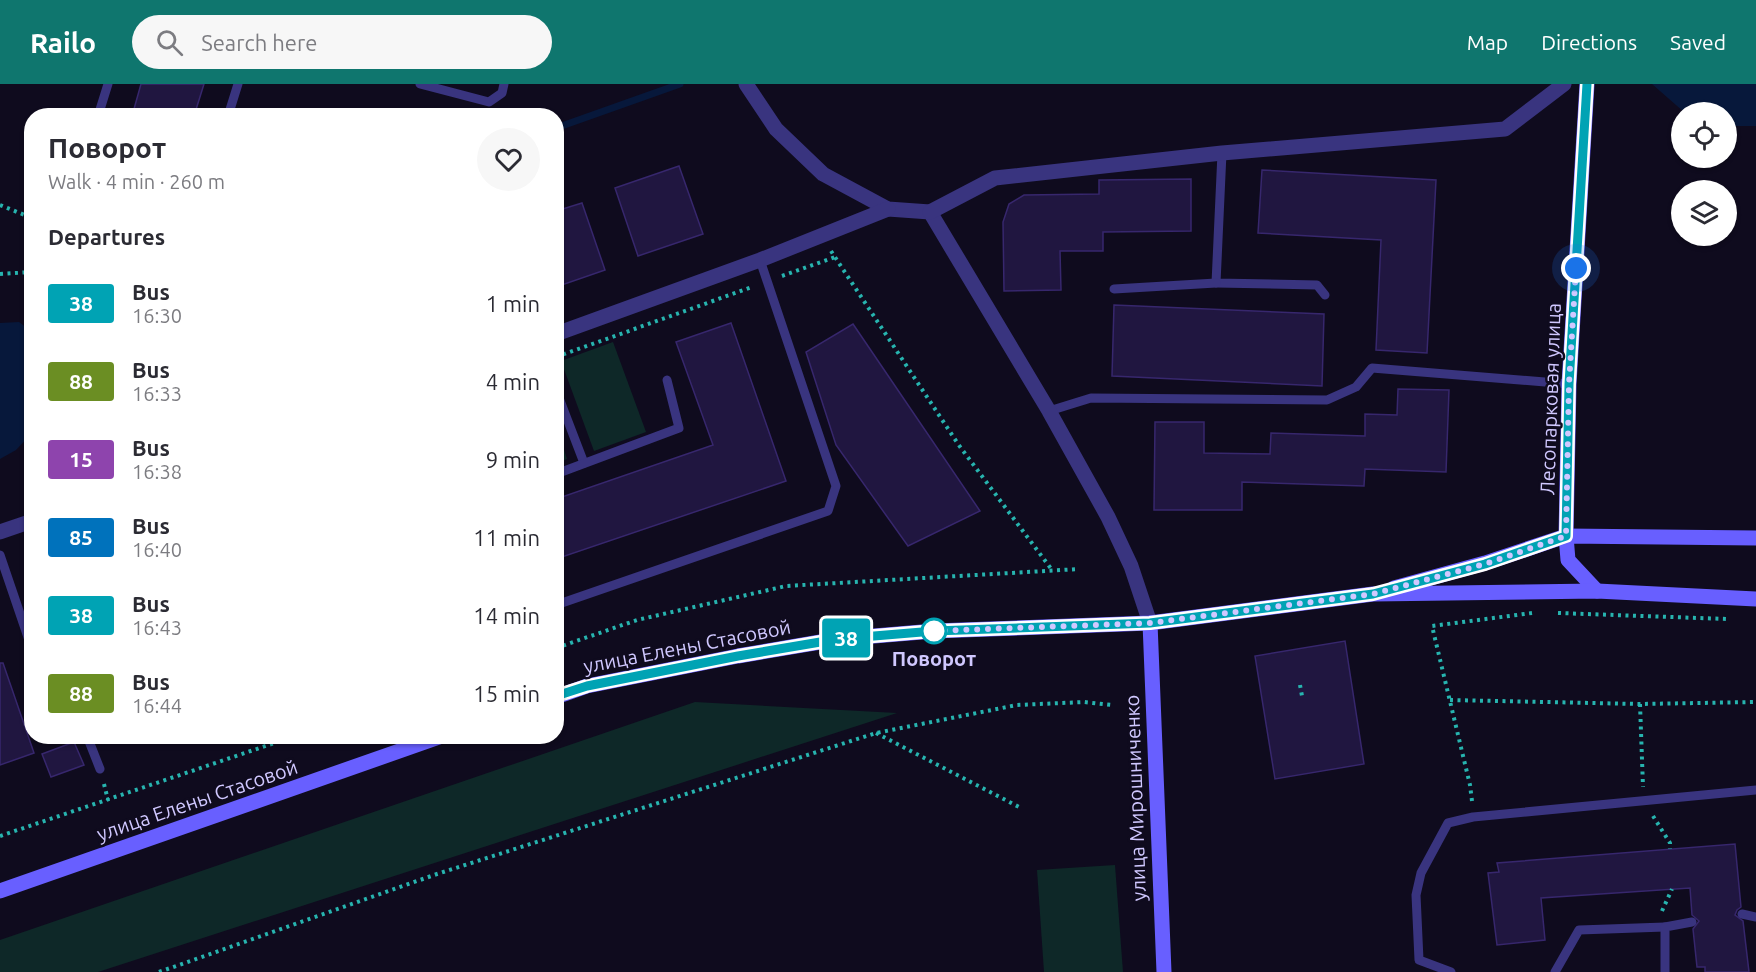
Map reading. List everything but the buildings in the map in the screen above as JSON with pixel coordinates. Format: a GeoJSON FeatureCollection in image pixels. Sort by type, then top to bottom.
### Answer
{"type":"FeatureCollection","features":[{"type":"Feature","properties":{"kind":"main road","name":"Лесопарковая улица"},"geometry":{"type":"LineString","coordinates":[[1587,84],[1569,384],[1566,536],[1568,560],[1597,591]]}},
{"type":"Feature","properties":{"kind":"main road","name":"улица Елены Стасовой"},"geometry":{"type":"LineString","coordinates":[[1373,594],[1485,564],[1566,536],[1756,538]]}},
{"type":"Feature","properties":{"kind":"main road","name":"улица Елены Стасовой"},"geometry":{"type":"LineString","coordinates":[[564,694],[610,681],[838,639],[934,631],[1150,623],[1373,594],[1597,591],[1756,599]]}},
{"type":"Feature","properties":{"kind":"main road","name":"улица Мирошниченко"},"geometry":{"type":"LineString","coordinates":[[1150,623],[1164,972]]}},
{"type":"Feature","properties":{"kind":"main road","name":"улица Елены Стасовой"},"geometry":{"type":"LineString","coordinates":[[0,891],[419,744]]}},
{"type":"Feature","properties":{"kind":"street"},"geometry":{"type":"LineString","coordinates":[[746,84],[777,129],[823,174],[888,209],[930,212],[995,178],[1222,153],[1505,129],[1564,84]]}},
{"type":"Feature","properties":{"kind":"street"},"geometry":{"type":"LineString","coordinates":[[564,331],[760,260],[888,209]]}},
{"type":"Feature","properties":{"kind":"street"},"geometry":{"type":"LineString","coordinates":[[930,212],[1049,411],[1108,517],[1131,566],[1150,623]]}},
{"type":"Feature","properties":{"kind":"street"},"geometry":{"type":"LineString","coordinates":[[0,532],[24,524]]}},
{"type":"Feature","properties":{"kind":"lane"},"geometry":{"type":"LineString","coordinates":[[101,108],[108,84]]}},
{"type":"Feature","properties":{"kind":"lane"},"geometry":{"type":"LineString","coordinates":[[230,108],[238,84]]}},
{"type":"Feature","properties":{"kind":"lane"},"geometry":{"type":"LineString","coordinates":[[420,84],[489,102],[502,93],[504,84]]}},
{"type":"Feature","properties":{"kind":"lane"},"geometry":{"type":"LineString","coordinates":[[1216,283],[1222,153]]}},
{"type":"Feature","properties":{"kind":"lane"},"geometry":{"type":"LineString","coordinates":[[564,602],[828,512],[836,486],[760,260]]}},
{"type":"Feature","properties":{"kind":"lane"},"geometry":{"type":"LineString","coordinates":[[1114,288],[1216,283],[1317,285],[1325,295]]}},
{"type":"Feature","properties":{"kind":"lane"},"geometry":{"type":"LineString","coordinates":[[1049,411],[1091,398],[1327,400],[1356,387],[1372,368],[1569,384]]}},
{"type":"Feature","properties":{"kind":"lane"},"geometry":{"type":"LineString","coordinates":[[564,471],[679,428],[667,380]]}},
{"type":"Feature","properties":{"kind":"lane"},"geometry":{"type":"LineString","coordinates":[[564,411],[584,463]]}},
{"type":"Feature","properties":{"kind":"lane"},"geometry":{"type":"LineString","coordinates":[[0,555],[24,626]]}},
{"type":"Feature","properties":{"kind":"lane"},"geometry":{"type":"LineString","coordinates":[[90,744],[100,769]]}},
{"type":"Feature","properties":{"kind":"lane"},"geometry":{"type":"LineString","coordinates":[[1451,972],[1419,960],[1416,895],[1421,873],[1448,824],[1473,817],[1756,790]]}},
{"type":"Feature","properties":{"kind":"lane"},"geometry":{"type":"LineString","coordinates":[[1742,914],[1756,917]]}},
{"type":"Feature","properties":{"kind":"lane"},"geometry":{"type":"LineString","coordinates":[[1555,972],[1579,930],[1654,928],[1692,922]]}},
{"type":"Feature","properties":{"kind":"lane"},"geometry":{"type":"LineString","coordinates":[[1665,927],[1665,972]]}},
{"type":"Feature","properties":{"kind":"path"},"geometry":{"type":"LineString","coordinates":[[0,205],[24,215]]}},
{"type":"Feature","properties":{"kind":"path"},"geometry":{"type":"LineString","coordinates":[[816,237],[827,245],[958,444],[1053,570]]}},
{"type":"Feature","properties":{"kind":"path"},"geometry":{"type":"LineString","coordinates":[[564,354],[835,257]]}},
{"type":"Feature","properties":{"kind":"path"},"geometry":{"type":"LineString","coordinates":[[0,274],[24,272]]}},
{"type":"Feature","properties":{"kind":"path"},"geometry":{"type":"LineString","coordinates":[[564,645],[637,620],[786,586],[1079,569]]}},
{"type":"Feature","properties":{"kind":"path"},"geometry":{"type":"LineString","coordinates":[[1470,784],[1432,627],[1538,612]]}},
{"type":"Feature","properties":{"kind":"path"},"geometry":{"type":"LineString","coordinates":[[1550,612],[1733,619]]}},
{"type":"Feature","properties":{"kind":"path"},"geometry":{"type":"LineString","coordinates":[[1300,685],[1302,696]]}},
{"type":"Feature","properties":{"kind":"path"},"geometry":{"type":"LineString","coordinates":[[1450,700],[1640,704],[1756,702]]}},
{"type":"Feature","properties":{"kind":"path"},"geometry":{"type":"LineString","coordinates":[[159,972],[437,873],[876,733],[1017,705],[1084,702],[1112,705]]}},
{"type":"Feature","properties":{"kind":"path"},"geometry":{"type":"LineString","coordinates":[[1640,704],[1642,772]]}},
{"type":"Feature","properties":{"kind":"path"},"geometry":{"type":"LineString","coordinates":[[876,733],[1022,808]]}},
{"type":"Feature","properties":{"kind":"path"},"geometry":{"type":"LineString","coordinates":[[0,836],[271,744]]}},
{"type":"Feature","properties":{"kind":"path"},"geometry":{"type":"LineString","coordinates":[[1670,843],[1670,849]]}},
{"type":"Feature","properties":{"kind":"path"},"geometry":{"type":"LineString","coordinates":[[1654,928],[1671,889]]}},
{"type":"Feature","properties":{"kind":"green space"},"geometry":{"type":"Polygon","coordinates":[[[613,342],[646,432],[594,451],[564,369],[564,360],[613,342]]]}},
{"type":"Feature","properties":{"kind":"green space"},"geometry":{"type":"Polygon","coordinates":[[[695,702],[897,713],[98,972],[0,972],[0,940],[695,702]]]}},
{"type":"Feature","properties":{"kind":"green space"},"geometry":{"type":"Polygon","coordinates":[[[1115,865],[1123,972],[1044,972],[1037,870],[1115,865]]]}},
{"type":"Feature","properties":{"kind":"water"},"geometry":{"type":"Polygon","coordinates":[[[1652,84],[1756,84],[1756,126],[1737,126],[1737,102],[1673,102],[1652,84]]]}},
{"type":"Feature","properties":{"kind":"water"},"geometry":{"type":"Polygon","coordinates":[[[19,322],[24,326],[24,441],[16,450],[0,459],[0,323],[19,322]]]}},
{"type":"Feature","properties":{"kind":"waterway"},"geometry":{"type":"LineString","coordinates":[[564,125],[680,84]]}},
{"type":"Feature","properties":{"kind":"bus line","name":"38"},"geometry":{"type":"LineString","coordinates":[[564,693],[587,686],[738,656],[838,639],[934,631],[1150,623],[1373,594],[1485,564],[1566,536],[1569,384],[1587,84]]}},
{"type":"Feature","properties":{"kind":"place","name":"Поворот"},"geometry":{"type":"Point","coordinates":[934,631]}},
{"type":"Feature","properties":{"kind":"route"},"geometry":{"type":"LineString","coordinates":[[934,631],[1150,623],[1373,594],[1485,564],[1566,536],[1569,384],[1576,268]]}}]}
